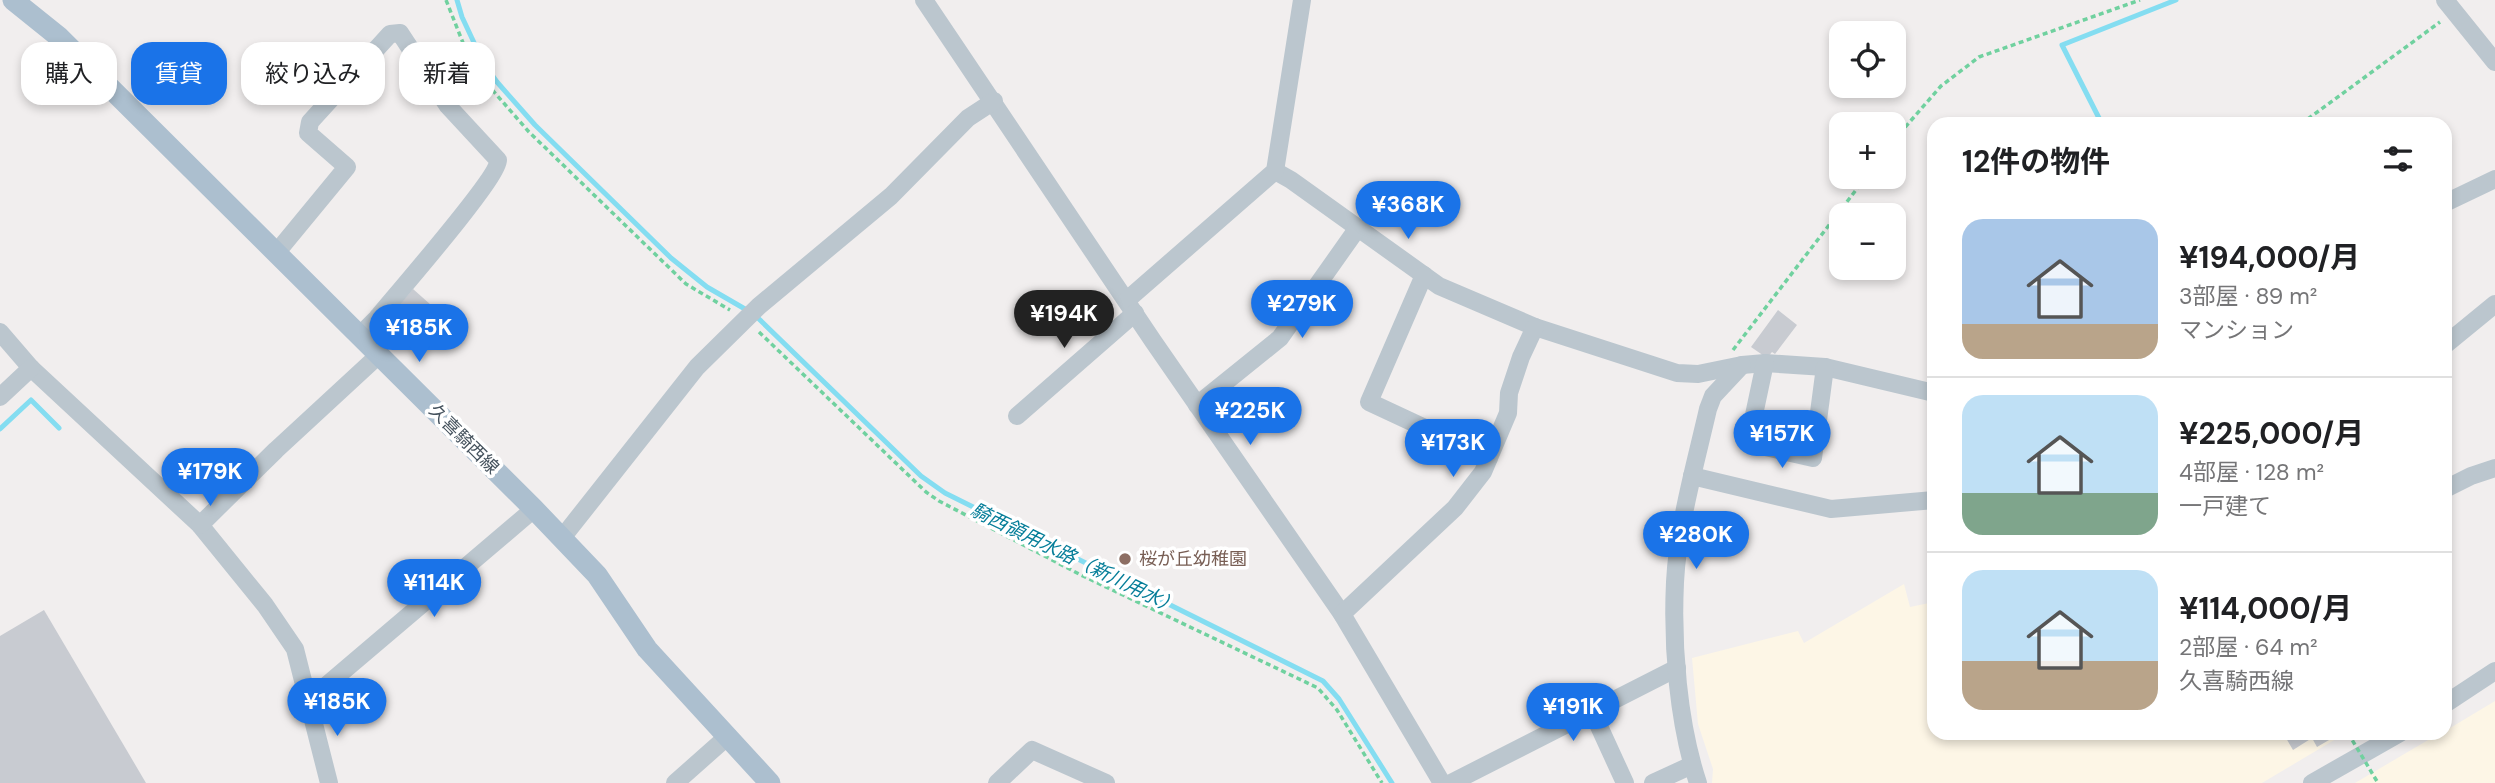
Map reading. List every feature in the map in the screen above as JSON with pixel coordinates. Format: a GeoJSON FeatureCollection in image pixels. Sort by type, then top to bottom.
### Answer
{"type":"FeatureCollection","features":[{"type":"Feature","properties":{"kind":"main road","name":"久喜騎西線"},"geometry":{"type":"LineString","coordinates":[[13,0],[59,37],[534,509],[597,575],[648,649],[770,783]]}},
{"type":"Feature","properties":{"kind":"street"},"geometry":{"type":"LineString","coordinates":[[924,0],[1197,405],[1342,614],[1442,783]]}},
{"type":"Feature","properties":{"kind":"street"},"geometry":{"type":"LineString","coordinates":[[1017,416],[1275,171],[1302,0]]}},
{"type":"Feature","properties":{"kind":"street"},"geometry":{"type":"LineString","coordinates":[[2449,6],[2495,62]]}},
{"type":"Feature","properties":{"kind":"street"},"geometry":{"type":"LineString","coordinates":[[277,253],[346,167],[308,133],[310,122],[390,34],[400,33],[448,106],[498,160],[499,167],[478,197],[360,335]]}},
{"type":"Feature","properties":{"kind":"street"},"geometry":{"type":"LineString","coordinates":[[562,538],[698,367],[759,306],[891,196],[968,118],[994,102]]}},
{"type":"Feature","properties":{"kind":"street"},"geometry":{"type":"LineString","coordinates":[[1275,171],[1439,286],[1535,327],[1677,373],[1699,374],[1765,363],[1825,367],[1927,397]]}},
{"type":"Feature","properties":{"kind":"street"},"geometry":{"type":"LineString","coordinates":[[2452,200],[2495,179]]}},
{"type":"Feature","properties":{"kind":"street"},"geometry":{"type":"LineString","coordinates":[[1197,405],[1280,338],[1357,229]]}},
{"type":"Feature","properties":{"kind":"street"},"geometry":{"type":"LineString","coordinates":[[1424,275],[1368,402],[1489,458]]}},
{"type":"Feature","properties":{"kind":"street"},"geometry":{"type":"LineString","coordinates":[[2452,339],[2495,304]]}},
{"type":"Feature","properties":{"kind":"street"},"geometry":{"type":"LineString","coordinates":[[1342,614],[1455,508],[1483,472],[1508,413],[1509,393],[1535,327]]}},
{"type":"Feature","properties":{"kind":"street"},"geometry":{"type":"LineString","coordinates":[[0,332],[32,368],[200,525],[265,605],[295,649],[329,783]]}},
{"type":"Feature","properties":{"kind":"street"},"geometry":{"type":"LineString","coordinates":[[200,525],[380,354]]}},
{"type":"Feature","properties":{"kind":"street"},"geometry":{"type":"LineString","coordinates":[[1765,363],[1748,443],[1813,458],[1825,367]]}},
{"type":"Feature","properties":{"kind":"street"},"geometry":{"type":"LineString","coordinates":[[1698,783],[1682,719],[1677,668],[1675,582],[1686,506],[1708,409],[1713,396],[1742,365]]}},
{"type":"Feature","properties":{"kind":"street"},"geometry":{"type":"LineString","coordinates":[[0,397],[32,368]]}},
{"type":"Feature","properties":{"kind":"street"},"geometry":{"type":"LineString","coordinates":[[2452,486],[2495,468]]}},
{"type":"Feature","properties":{"kind":"street"},"geometry":{"type":"LineString","coordinates":[[1692,476],[1831,509],[1927,501]]}},
{"type":"Feature","properties":{"kind":"street"},"geometry":{"type":"LineString","coordinates":[[308,701],[534,509]]}},
{"type":"Feature","properties":{"kind":"street"},"geometry":{"type":"LineString","coordinates":[[1451,783],[1677,668]]}},
{"type":"Feature","properties":{"kind":"street"},"geometry":{"type":"LineString","coordinates":[[2452,699],[2495,671]]}},
{"type":"Feature","properties":{"kind":"street"},"geometry":{"type":"LineString","coordinates":[[1592,711],[1625,783]]}},
{"type":"Feature","properties":{"kind":"street"},"geometry":{"type":"LineString","coordinates":[[675,783],[728,736]]}},
{"type":"Feature","properties":{"kind":"street"},"geometry":{"type":"LineString","coordinates":[[2312,783],[2388,740]]}},
{"type":"Feature","properties":{"kind":"street"},"geometry":{"type":"LineString","coordinates":[[997,783],[1032,750],[1106,783]]}},
{"type":"Feature","properties":{"kind":"street"},"geometry":{"type":"LineString","coordinates":[[1653,783],[1692,765]]}},
{"type":"Feature","properties":{"kind":"path"},"geometry":{"type":"LineString","coordinates":[[446,0],[469,58],[481,77],[529,132],[686,284],[764,336],[926,492],[1081,575],[1318,688],[1337,710],[1382,783]]}},
{"type":"Feature","properties":{"kind":"path"},"geometry":{"type":"LineString","coordinates":[[1906,126],[1941,86],[1979,57],[2140,0]]}},
{"type":"Feature","properties":{"kind":"path"},"geometry":{"type":"LineString","coordinates":[[2310,117],[2449,6]]}},
{"type":"Feature","properties":{"kind":"path"},"geometry":{"type":"LineString","coordinates":[[1718,370],[1857,189]]}},
{"type":"Feature","properties":{"kind":"path"},"geometry":{"type":"LineString","coordinates":[[2352,740],[2378,783]]}},
{"type":"Feature","properties":{"kind":"shaded area"},"geometry":{"type":"Polygon","coordinates":[[[1904,584],[1910,607],[1927,603],[1927,740],[2334,740],[2262,783],[1712,783],[1713,769],[1698,724],[1692,658],[1798,631],[1804,643],[1904,584]]]}},
{"type":"Feature","properties":{"kind":"shaded area"},"geometry":{"type":"Polygon","coordinates":[[[2495,701],[2495,783],[2355,783],[2428,740],[2452,740],[2452,727],[2495,701]]]}},
{"type":"Feature","properties":{"kind":"building"},"geometry":{"type":"Polygon","coordinates":[[[413,289],[431,305],[407,332],[389,316],[413,289]]]}},
{"type":"Feature","properties":{"kind":"building"},"geometry":{"type":"Polygon","coordinates":[[[1778,310],[1797,325],[1775,354],[1772,352],[1767,358],[1751,347],[1778,310]]]}},
{"type":"Feature","properties":{"kind":"building"},"geometry":{"type":"Polygon","coordinates":[[[44,610],[146,783],[0,783],[0,636],[44,610]]]}},
{"type":"Feature","properties":{"kind":"building"},"geometry":{"type":"Polygon","coordinates":[[[2287,740],[2309,740],[2293,750],[2287,740]]]}},
{"type":"Feature","properties":{"kind":"building"},"geometry":{"type":"Polygon","coordinates":[[[2313,740],[2329,740],[2317,747],[2313,740]]]}},
{"type":"Feature","properties":{"kind":"waterway","name":"騎西領用水路（新川用水）"},"geometry":{"type":"LineString","coordinates":[[457,0],[484,64],[535,125],[671,258],[707,287],[745,309]]}},
{"type":"Feature","properties":{"kind":"waterway"},"geometry":{"type":"LineString","coordinates":[[2098,117],[2062,45],[2176,0]]}},
{"type":"Feature","properties":{"kind":"waterway","name":"騎西領用水路（新川用水）"},"geometry":{"type":"LineString","coordinates":[[759,319],[921,476],[945,493],[1323,681],[1339,699],[1392,783]]}},
{"type":"Feature","properties":{"kind":"waterway"},"geometry":{"type":"LineString","coordinates":[[0,429],[31,400],[59,428]]}},
{"type":"Feature","properties":{"kind":"place","name":"桜が丘幼稚園"},"geometry":{"type":"Point","coordinates":[1125,559]}}]}
